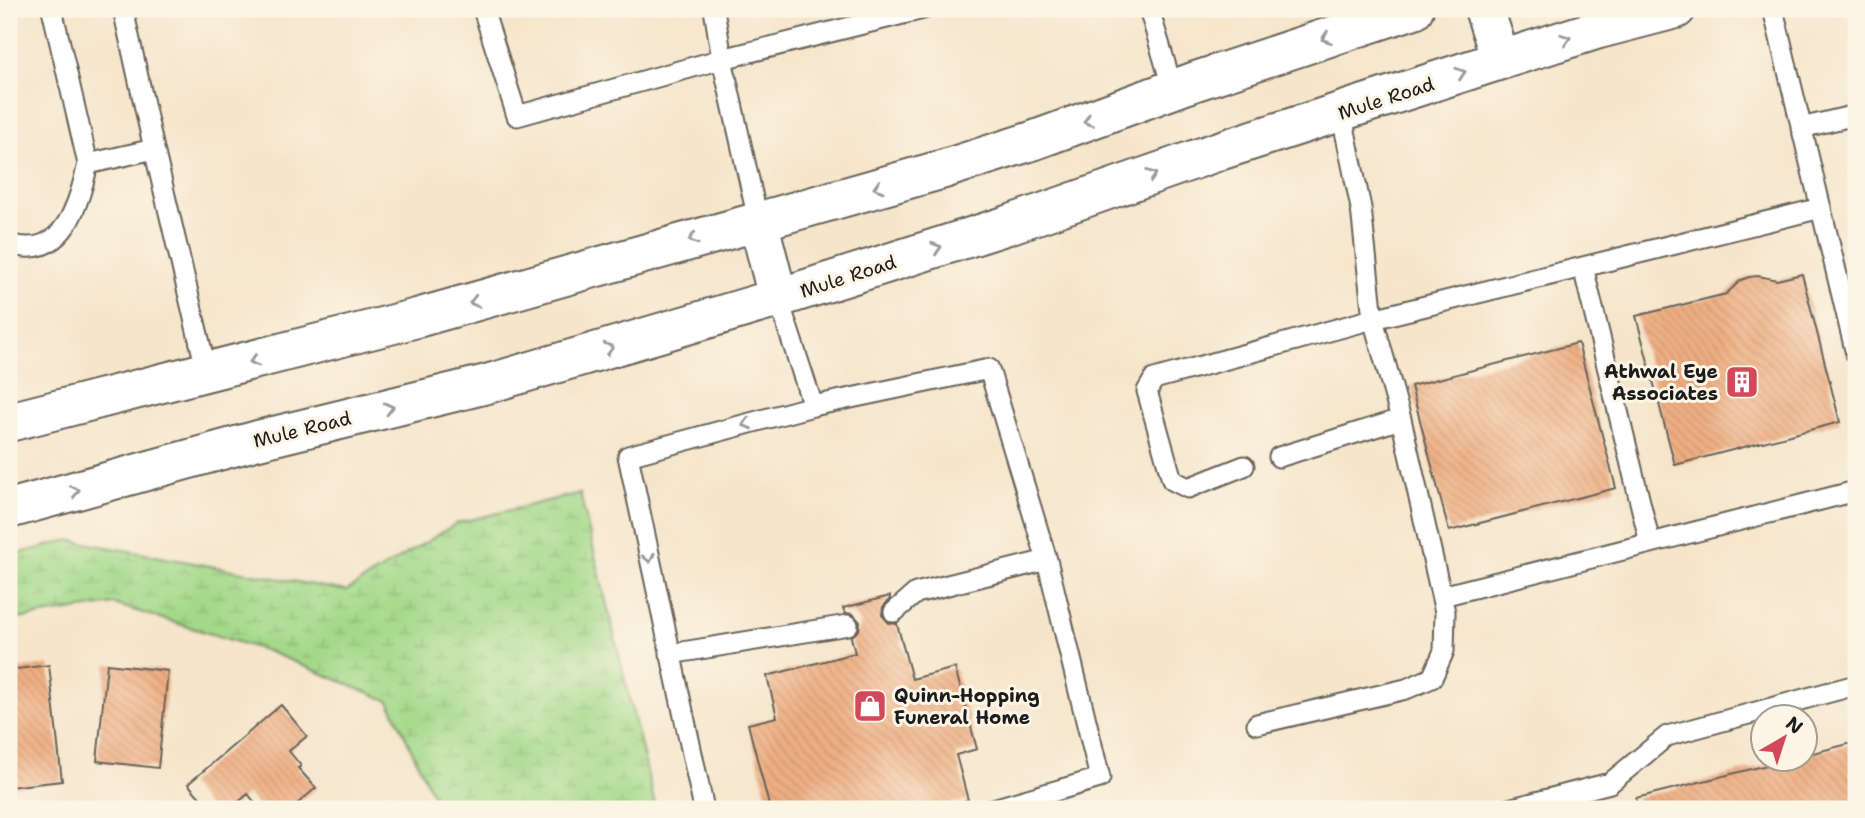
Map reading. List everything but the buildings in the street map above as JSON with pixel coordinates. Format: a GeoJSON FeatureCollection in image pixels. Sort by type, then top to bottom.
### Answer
{"type":"FeatureCollection","features":[{"type":"Feature","properties":{"kind":"main road"},"geometry":{"type":"LineString","coordinates":[[9,422],[207,373],[527,288],[944,169],[1414,9]]}},
{"type":"Feature","properties":{"kind":"main road"},"geometry":{"type":"LineString","coordinates":[[1484,9],[1501,60]]}},
{"type":"Feature","properties":{"kind":"main road","name":"Mule Road"},"geometry":{"type":"LineString","coordinates":[[9,509],[258,440],[487,384],[778,299],[1005,226],[1219,151],[1599,29],[1676,9]]}},
{"type":"Feature","properties":{"kind":"main road"},"geometry":{"type":"LineString","coordinates":[[758,220],[778,299]]}},
{"type":"Feature","properties":{"kind":"lane"},"geometry":{"type":"LineString","coordinates":[[9,244],[38,246],[63,232],[79,200],[88,164],[52,9]]}},
{"type":"Feature","properties":{"kind":"lane"},"geometry":{"type":"LineString","coordinates":[[124,9],[153,149],[207,373]]}},
{"type":"Feature","properties":{"kind":"lane"},"geometry":{"type":"LineString","coordinates":[[483,9],[517,116],[722,59],[923,9]]}},
{"type":"Feature","properties":{"kind":"lane"},"geometry":{"type":"LineString","coordinates":[[713,9],[758,220]]}},
{"type":"Feature","properties":{"kind":"lane"},"geometry":{"type":"LineString","coordinates":[[1149,9],[1173,90]]}},
{"type":"Feature","properties":{"kind":"lane"},"geometry":{"type":"LineString","coordinates":[[1773,9],[1821,208],[1853,323],[1856,354]]}},
{"type":"Feature","properties":{"kind":"lane"},"geometry":{"type":"LineString","coordinates":[[1257,724],[1406,689],[1432,678],[1444,651],[1446,612],[1401,419],[1373,319],[1361,208],[1341,112]]}},
{"type":"Feature","properties":{"kind":"lane"},"geometry":{"type":"LineString","coordinates":[[1801,128],[1856,114]]}},
{"type":"Feature","properties":{"kind":"lane"},"geometry":{"type":"LineString","coordinates":[[88,164],[153,149]]}},
{"type":"Feature","properties":{"kind":"lane"},"geometry":{"type":"LineString","coordinates":[[1244,466],[1188,488],[1172,480],[1147,391],[1154,379],[1373,319],[1821,208]]}},
{"type":"Feature","properties":{"kind":"lane"},"geometry":{"type":"LineString","coordinates":[[1583,267],[1650,543]]}},
{"type":"Feature","properties":{"kind":"lane"},"geometry":{"type":"LineString","coordinates":[[778,299],[813,406]]}},
{"type":"Feature","properties":{"kind":"lane"},"geometry":{"type":"LineString","coordinates":[[704,809],[628,456],[813,406],[989,369],[1047,559],[1100,778],[993,809]]}},
{"type":"Feature","properties":{"kind":"lane"},"geometry":{"type":"LineString","coordinates":[[1279,457],[1401,419]]}},
{"type":"Feature","properties":{"kind":"lane"},"geometry":{"type":"LineString","coordinates":[[1442,596],[1856,491]]}},
{"type":"Feature","properties":{"kind":"lane"},"geometry":{"type":"LineString","coordinates":[[894,612],[916,593],[1047,559]]}},
{"type":"Feature","properties":{"kind":"lane"},"geometry":{"type":"LineString","coordinates":[[670,654],[848,625]]}},
{"type":"Feature","properties":{"kind":"lane"},"geometry":{"type":"LineString","coordinates":[[1509,809],[1610,783],[1667,736],[1856,685]]}},
{"type":"Feature","properties":{"kind":"green space"},"geometry":{"type":"Polygon","coordinates":[[[580,493],[656,809],[439,809],[389,701],[270,652],[114,604],[9,620],[9,556],[69,540],[346,591],[457,523],[580,493]]]}},
{"type":"Feature","properties":{"kind":"place","name":"Athwal Eye Associates"},"geometry":{"type":"Point","coordinates":[1742,382]}},
{"type":"Feature","properties":{"kind":"place","name":"Quinn-Hopping Funeral Home"},"geometry":{"type":"Point","coordinates":[870,706]}}]}
